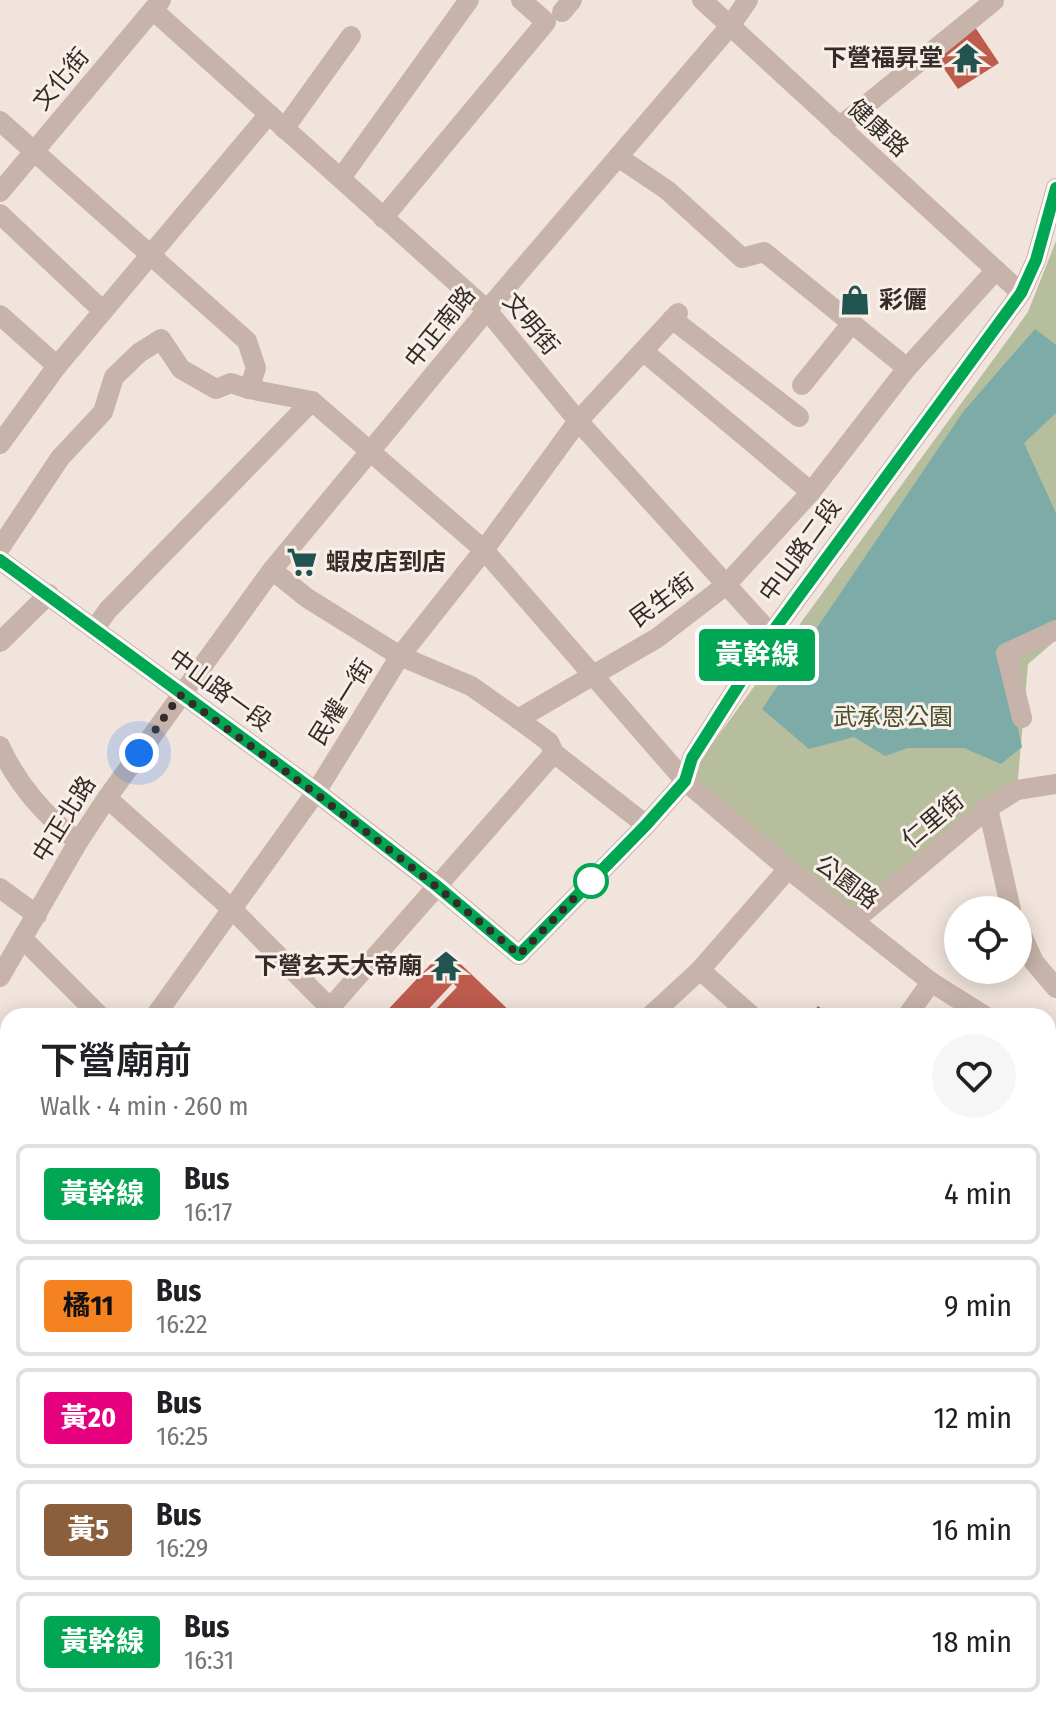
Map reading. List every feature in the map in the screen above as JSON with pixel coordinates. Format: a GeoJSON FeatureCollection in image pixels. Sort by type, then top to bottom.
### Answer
{"type":"FeatureCollection","features":[{"type":"Feature","properties":{"kind":"street"},"geometry":{"type":"LineString","coordinates":[[341,178],[469,0]]}},
{"type":"Feature","properties":{"kind":"street"},"geometry":{"type":"LineString","coordinates":[[383,218],[546,22],[521,0]]}},
{"type":"Feature","properties":{"kind":"street","name":"健康路"},"geometry":{"type":"LineString","coordinates":[[702,0],[1021,293]]}},
{"type":"Feature","properties":{"kind":"street","name":"中正南路"},"geometry":{"type":"LineString","coordinates":[[180,695],[272,570],[487,310],[730,26],[748,0]]}},
{"type":"Feature","properties":{"kind":"street"},"geometry":{"type":"LineString","coordinates":[[839,127],[994,1]]}},
{"type":"Feature","properties":{"kind":"street","name":"文明街"},"geometry":{"type":"LineString","coordinates":[[157,5],[284,129],[487,310],[578,421],[771,634]]}},
{"type":"Feature","properties":{"kind":"street","name":"文化街"},"geometry":{"type":"LineString","coordinates":[[0,192],[157,5]]}},
{"type":"Feature","properties":{"kind":"street"},"geometry":{"type":"LineString","coordinates":[[284,129],[351,36]]}},
{"type":"Feature","properties":{"kind":"street"},"geometry":{"type":"LineString","coordinates":[[0,444],[57,366],[269,114]]}},
{"type":"Feature","properties":{"kind":"street"},"geometry":{"type":"LineString","coordinates":[[0,121],[247,341],[256,368],[249,389]]}},
{"type":"Feature","properties":{"kind":"street"},"geometry":{"type":"LineString","coordinates":[[618,157],[667,190],[742,258],[764,252],[907,368]]}},
{"type":"Feature","properties":{"kind":"street","name":"中山路二段"},"geometry":{"type":"LineString","coordinates":[[519,955],[685,781],[692,758],[771,634],[1021,293],[1036,260],[1056,188]]}},
{"type":"Feature","properties":{"kind":"street"},"geometry":{"type":"LineString","coordinates":[[0,214],[103,311]]}},
{"type":"Feature","properties":{"kind":"street","name":"民生街"},"geometry":{"type":"LineString","coordinates":[[518,719],[657,638],[726,585],[811,492],[907,368],[996,270]]}},
{"type":"Feature","properties":{"kind":"street"},"geometry":{"type":"LineString","coordinates":[[0,315],[57,366]]}},
{"type":"Feature","properties":{"kind":"street","name":"民權一街"},"geometry":{"type":"LineString","coordinates":[[161,1008],[316,792],[400,656],[484,550],[578,421],[675,316],[799,417]]}},
{"type":"Feature","properties":{"kind":"street"},"geometry":{"type":"LineString","coordinates":[[802,385],[852,323]]}},
{"type":"Feature","properties":{"kind":"street"},"geometry":{"type":"LineString","coordinates":[[0,548],[60,458],[103,412],[114,377],[139,353],[161,339],[181,369],[216,389],[231,383],[312,401]]}},
{"type":"Feature","properties":{"kind":"street"},"geometry":{"type":"LineString","coordinates":[[643,351],[811,492]]}},
{"type":"Feature","properties":{"kind":"street"},"geometry":{"type":"LineString","coordinates":[[95,628],[108,610],[312,401]]}},
{"type":"Feature","properties":{"kind":"street","name":"公園路"},"geometry":{"type":"LineString","coordinates":[[312,401],[484,550],[685,781],[788,869],[931,982],[972,1008]]}},
{"type":"Feature","properties":{"kind":"street","name":"中山路一段"},"geometry":{"type":"LineString","coordinates":[[0,560],[316,792],[437,886],[519,955]]}},
{"type":"Feature","properties":{"kind":"street"},"geometry":{"type":"LineString","coordinates":[[272,570],[307,598],[400,656],[471,686],[549,742],[554,753],[646,825]]}},
{"type":"Feature","properties":{"kind":"street"},"geometry":{"type":"LineString","coordinates":[[0,642],[49,594]]}},
{"type":"Feature","properties":{"kind":"street"},"geometry":{"type":"LineString","coordinates":[[1022,718],[1006,653],[1056,630]]}},
{"type":"Feature","properties":{"kind":"street","name":"中正北路"},"geometry":{"type":"LineString","coordinates":[[0,977],[78,842],[180,695]]}},
{"type":"Feature","properties":{"kind":"street"},"geometry":{"type":"LineString","coordinates":[[0,746],[10,769],[27,793],[49,818],[78,842]]}},
{"type":"Feature","properties":{"kind":"street"},"geometry":{"type":"LineString","coordinates":[[337,1008],[437,886],[554,753]]}},
{"type":"Feature","properties":{"kind":"street","name":"仁里街"},"geometry":{"type":"LineString","coordinates":[[855,920],[988,808],[1017,790],[1056,784]]}},
{"type":"Feature","properties":{"kind":"street"},"geometry":{"type":"LineString","coordinates":[[107,798],[233,910],[330,1008]]}},
{"type":"Feature","properties":{"kind":"street"},"geometry":{"type":"LineString","coordinates":[[988,808],[1008,896]]}},
{"type":"Feature","properties":{"kind":"street"},"geometry":{"type":"LineString","coordinates":[[659,1008],[700,970],[788,869]]}},
{"type":"Feature","properties":{"kind":"street"},"geometry":{"type":"LineString","coordinates":[[0,888],[37,915]]}},
{"type":"Feature","properties":{"kind":"street"},"geometry":{"type":"LineString","coordinates":[[23,939],[92,1008]]}},
{"type":"Feature","properties":{"kind":"street"},"geometry":{"type":"LineString","coordinates":[[1032,958],[1055,984]]}},
{"type":"Feature","properties":{"kind":"street"},"geometry":{"type":"LineString","coordinates":[[700,970],[743,1008]]}},
{"type":"Feature","properties":{"kind":"street"},"geometry":{"type":"LineString","coordinates":[[913,1008],[931,982]]}},
{"type":"Feature","properties":{"kind":"green space","name":"武承恩公園"},"geometry":{"type":"Polygon","coordinates":[[[1056,241],[1056,640],[1028,664],[1017,790],[855,920],[685,781],[1028,312],[1056,241]]]}},
{"type":"Feature","properties":{"kind":"water"},"geometry":{"type":"Polygon","coordinates":[[[1035,329],[1056,345],[1056,413],[1024,443],[1056,513],[1056,625],[1019,637],[1011,698],[1022,747],[1001,764],[964,748],[908,748],[885,756],[854,737],[809,749],[762,709],[963,412],[1035,329]]]}},
{"type":"Feature","properties":{"kind":"building","name":"下營福昇堂"},"geometry":{"type":"Polygon","coordinates":[[[975,27],[999,63],[958,89],[934,54],[975,27]]]}},
{"type":"Feature","properties":{"kind":"building","name":"下營玄天大帝廟"},"geometry":{"type":"Polygon","coordinates":[[[445,949],[507,1008],[437,1008],[457,987],[453,983],[430,1008],[390,1008],[445,949]]]}},
{"type":"Feature","properties":{"kind":"bus line","name":"黃幹線"},"geometry":{"type":"LineString","coordinates":[[0,560],[316,792],[437,886],[519,955],[685,781],[692,758],[771,634],[1021,293],[1036,260],[1056,188]]}},
{"type":"Feature","properties":{"kind":"place","name":"下營福昇堂"},"geometry":{"type":"Point","coordinates":[967,58]}},
{"type":"Feature","properties":{"kind":"place","name":"彩儷"},"geometry":{"type":"Point","coordinates":[855,300]}},
{"type":"Feature","properties":{"kind":"place","name":"蝦皮店到店"},"geometry":{"type":"Point","coordinates":[302,562]}},
{"type":"Feature","properties":{"kind":"place","name":"下營玄天大帝廟"},"geometry":{"type":"Point","coordinates":[446,966]}},
{"type":"Feature","properties":{"kind":"route"},"geometry":{"type":"LineString","coordinates":[[139,753],[180,695],[316,792],[437,886],[519,955],[591,881]]}}]}
